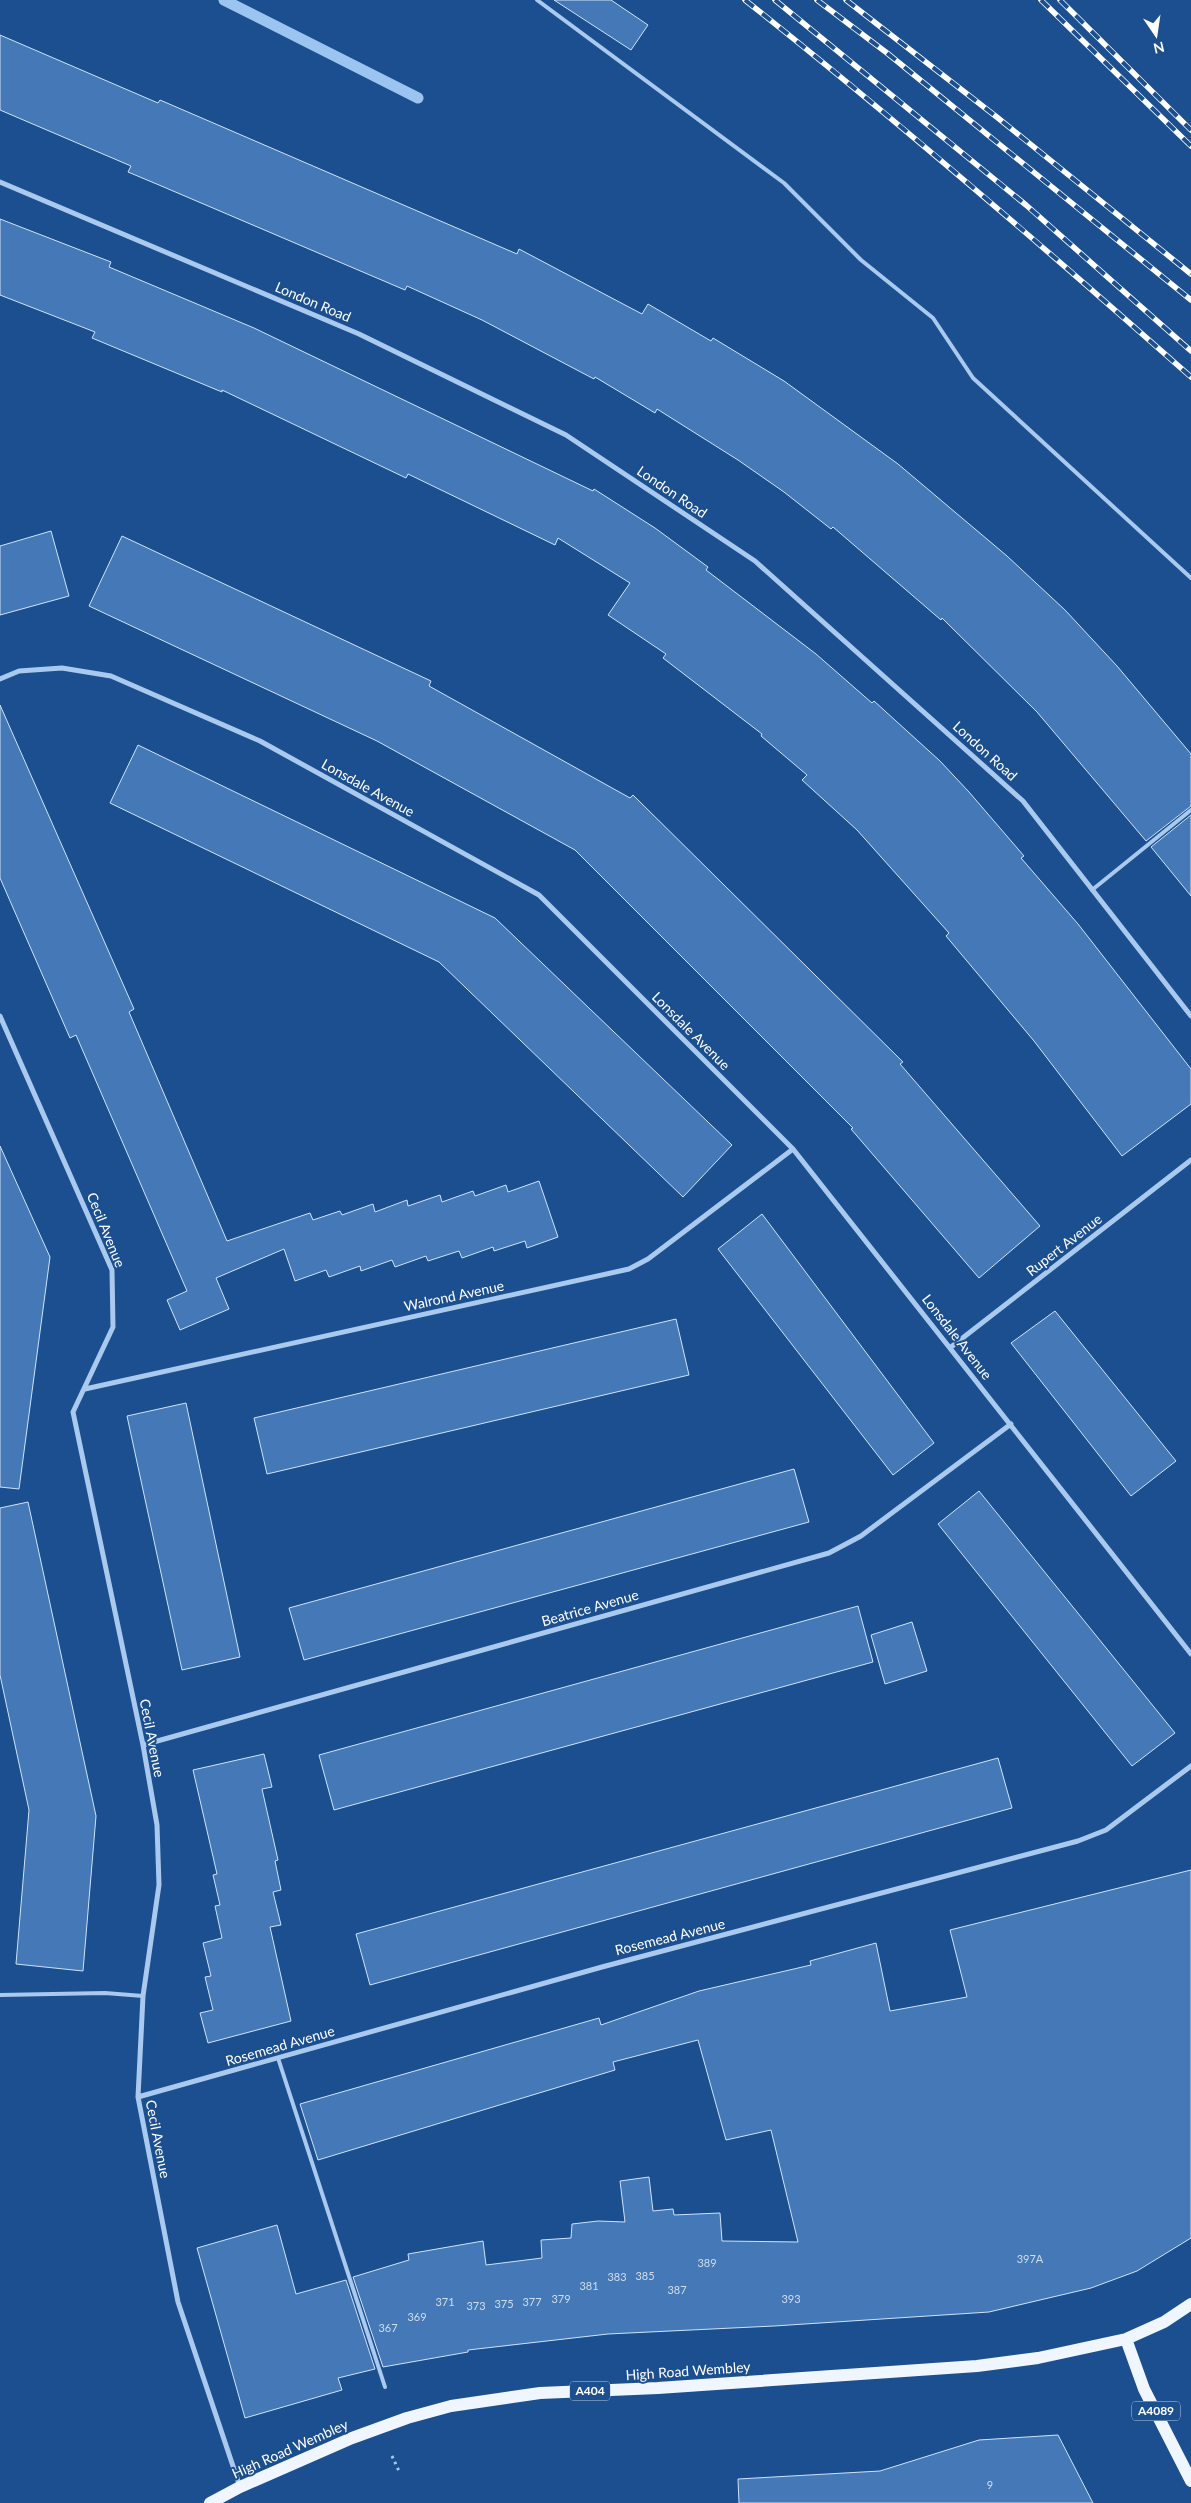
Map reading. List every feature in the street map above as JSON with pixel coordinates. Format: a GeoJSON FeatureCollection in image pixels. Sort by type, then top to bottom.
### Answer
{"type":"FeatureCollection","features":[{"type":"Feature","properties":{"kind":"main road","name":"A404"},"geometry":{"type":"LineString","coordinates":[[1126,2338],[1164,2322],[1191,2304]]}},
{"type":"Feature","properties":{"kind":"main road","name":"High Road Wembley"},"geometry":{"type":"LineString","coordinates":[[210,2503],[240,2487],[359,2436],[407,2418],[451,2406],[540,2392],[658,2388],[977,2366],[1038,2358],[1126,2338]]}},
{"type":"Feature","properties":{"kind":"main road","name":"A4089"},"geometry":{"type":"LineString","coordinates":[[1126,2338],[1144,2389],[1191,2481]]}},
{"type":"Feature","properties":{"kind":"street","name":"London Road"},"geometry":{"type":"LineString","coordinates":[[0,182],[359,334],[566,435],[755,561],[1023,800],[1191,1016]]}},
{"type":"Feature","properties":{"kind":"street","name":"Lonsdale Avenue"},"geometry":{"type":"LineString","coordinates":[[0,679],[19,671],[62,668],[111,676],[260,741],[538,895],[793,1149],[951,1347],[1191,1654]]}},
{"type":"Feature","properties":{"kind":"street","name":"Cecil Avenue"},"geometry":{"type":"LineString","coordinates":[[0,1016],[112,1270],[113,1327],[73,1412],[157,1825],[159,1885],[143,1996],[138,2097],[178,2302],[240,2487]]}},
{"type":"Feature","properties":{"kind":"street","name":"Walrond Avenue"},"geometry":{"type":"LineString","coordinates":[[85,1389],[629,1269],[648,1259],[793,1149]]}},
{"type":"Feature","properties":{"kind":"street","name":"Rupert Avenue"},"geometry":{"type":"LineString","coordinates":[[951,1347],[1191,1160]]}},
{"type":"Feature","properties":{"kind":"street","name":"Beatrice Avenue"},"geometry":{"type":"LineString","coordinates":[[142,1745],[828,1553],[861,1536],[1011,1424]]}},
{"type":"Feature","properties":{"kind":"street","name":"Rosemead Avenue"},"geometry":{"type":"LineString","coordinates":[[138,2097],[602,1967],[1078,1841],[1106,1830],[1191,1766]]}},
{"type":"Feature","properties":{"kind":"lane"},"geometry":{"type":"LineString","coordinates":[[537,0],[784,183],[862,260],[933,318],[974,378],[1191,578]]}},
{"type":"Feature","properties":{"kind":"lane"},"geometry":{"type":"LineString","coordinates":[[1092,890],[1191,810]]}},
{"type":"Feature","properties":{"kind":"lane"},"geometry":{"type":"LineString","coordinates":[[0,1995],[96,1993],[143,1996]]}},
{"type":"Feature","properties":{"kind":"lane"},"geometry":{"type":"LineString","coordinates":[[278,2058],[385,2388]]}},
{"type":"Feature","properties":{"kind":"path"},"geometry":{"type":"LineString","coordinates":[[392,2456],[399,2471]]}},
{"type":"Feature","properties":{"kind":"building"},"geometry":{"type":"Polygon","coordinates":[[[554,0],[611,0],[648,25],[631,50],[554,0]]]}},
{"type":"Feature","properties":{"kind":"building"},"geometry":{"type":"Polygon","coordinates":[[[0,35],[158,103],[160,100],[517,254],[519,249],[642,314],[648,304],[711,341],[713,338],[784,381],[898,464],[1007,556],[1065,610],[1117,666],[1191,754],[1191,806],[1146,841],[1037,712],[942,618],[941,620],[833,527],[831,529],[784,492],[738,460],[657,409],[655,413],[595,377],[594,379],[482,320],[407,286],[405,290],[128,172],[131,166],[0,110],[0,35]]]}},
{"type":"Feature","properties":{"kind":"building"},"geometry":{"type":"Polygon","coordinates":[[[0,219],[111,262],[109,267],[254,328],[593,491],[594,489],[655,528],[708,567],[706,570],[816,654],[872,703],[874,701],[940,761],[969,792],[1024,856],[1021,858],[1078,924],[1191,1069],[1191,1104],[1122,1156],[1034,1041],[946,936],[949,933],[857,830],[802,780],[807,775],[761,736],[762,734],[663,658],[666,654],[608,615],[630,583],[558,538],[555,545],[408,474],[406,478],[222,390],[222,392],[92,338],[95,332],[0,295],[0,219]]]}},
{"type":"Feature","properties":{"kind":"building"},"geometry":{"type":"Polygon","coordinates":[[[51,531],[69,596],[0,615],[0,546],[51,531]]]}},
{"type":"Feature","properties":{"kind":"building"},"geometry":{"type":"Polygon","coordinates":[[[122,536],[431,681],[429,686],[630,798],[633,795],[903,1062],[900,1064],[1040,1226],[979,1278],[851,1129],[853,1128],[575,850],[377,741],[89,606],[122,536]]]}},
{"type":"Feature","properties":{"kind":"building"},"geometry":{"type":"Polygon","coordinates":[[[0,705],[134,1009],[129,1012],[227,1241],[310,1213],[313,1220],[340,1211],[342,1215],[373,1204],[375,1212],[407,1200],[408,1206],[440,1195],[442,1202],[473,1191],[475,1196],[506,1185],[508,1192],[539,1181],[558,1237],[527,1248],[525,1241],[494,1251],[493,1247],[462,1258],[459,1251],[428,1261],[426,1256],[395,1267],[392,1260],[361,1271],[360,1266],[329,1277],[326,1270],[295,1281],[284,1249],[216,1278],[229,1309],[180,1330],[167,1300],[187,1291],[76,1035],[70,1038],[0,878],[0,705]]]}},
{"type":"Feature","properties":{"kind":"building"},"geometry":{"type":"Polygon","coordinates":[[[138,745],[495,918],[732,1145],[683,1197],[439,962],[110,803],[138,745]]]}},
{"type":"Feature","properties":{"kind":"building"},"geometry":{"type":"Polygon","coordinates":[[[1191,815],[1191,896],[1151,847],[1191,815]]]}},
{"type":"Feature","properties":{"kind":"building"},"geometry":{"type":"Polygon","coordinates":[[[0,1146],[50,1257],[19,1489],[0,1487],[0,1146]]]}},
{"type":"Feature","properties":{"kind":"building"},"geometry":{"type":"Polygon","coordinates":[[[762,1214],[934,1443],[893,1475],[718,1249],[762,1214]]]}},
{"type":"Feature","properties":{"kind":"building"},"geometry":{"type":"Polygon","coordinates":[[[1055,1311],[1176,1461],[1131,1496],[1011,1343],[1055,1311]]]}},
{"type":"Feature","properties":{"kind":"building"},"geometry":{"type":"Polygon","coordinates":[[[676,1319],[689,1375],[267,1474],[254,1418],[676,1319]]]}},
{"type":"Feature","properties":{"kind":"building"},"geometry":{"type":"Polygon","coordinates":[[[186,1403],[240,1657],[182,1670],[127,1416],[186,1403]]]}},
{"type":"Feature","properties":{"kind":"building"},"geometry":{"type":"Polygon","coordinates":[[[794,1469],[809,1522],[304,1660],[289,1608],[794,1469]]]}},
{"type":"Feature","properties":{"kind":"building"},"geometry":{"type":"Polygon","coordinates":[[[979,1491],[1175,1733],[1132,1766],[938,1524],[979,1491]]]}},
{"type":"Feature","properties":{"kind":"building"},"geometry":{"type":"Polygon","coordinates":[[[28,1502],[96,1816],[83,1971],[16,1964],[29,1810],[0,1675],[0,1508],[28,1502]]]}},
{"type":"Feature","properties":{"kind":"building"},"geometry":{"type":"Polygon","coordinates":[[[858,1606],[873,1662],[334,1810],[319,1755],[858,1606]]]}},
{"type":"Feature","properties":{"kind":"building"},"geometry":{"type":"Polygon","coordinates":[[[912,1622],[927,1671],[885,1684],[871,1635],[912,1622]]]}},
{"type":"Feature","properties":{"kind":"building"},"geometry":{"type":"Polygon","coordinates":[[[264,1754],[272,1787],[262,1789],[278,1860],[275,1861],[281,1890],[273,1892],[281,1925],[270,1927],[291,2021],[208,2043],[200,2013],[213,2010],[205,1977],[211,1976],[203,1943],[222,1938],[215,1906],[220,1905],[213,1875],[217,1874],[193,1770],[264,1754]]]}},
{"type":"Feature","properties":{"kind":"building"},"geometry":{"type":"Polygon","coordinates":[[[998,1758],[1012,1808],[370,1985],[356,1934],[998,1758]]]}},
{"type":"Feature","properties":{"kind":"building"},"geometry":{"type":"Polygon","coordinates":[[[1191,1870],[1191,2238],[1137,2271],[1091,2288],[989,2312],[774,2326],[608,2334],[468,2350],[468,2352],[383,2367],[353,2277],[409,2260],[408,2254],[483,2241],[486,2265],[542,2258],[541,2240],[571,2238],[572,2224],[598,2221],[625,2222],[620,2181],[649,2177],[653,2211],[673,2209],[674,2215],[720,2213],[722,2241],[798,2242],[771,2130],[726,2140],[698,2040],[613,2062],[615,2070],[318,2160],[300,2104],[599,2018],[601,2025],[699,1991],[811,1965],[810,1961],[876,1943],[890,2011],[967,1997],[950,1930],[1191,1870]]]}},
{"type":"Feature","properties":{"kind":"building"},"geometry":{"type":"Polygon","coordinates":[[[277,2225],[296,2294],[346,2280],[375,2369],[338,2378],[342,2390],[245,2418],[197,2248],[277,2225]]]}},
{"type":"Feature","properties":{"kind":"building"},"geometry":{"type":"Polygon","coordinates":[[[1058,2435],[1093,2503],[739,2503],[738,2479],[880,2471],[979,2440],[1058,2435]]]}},
{"type":"Feature","properties":{"kind":"waterway"},"geometry":{"type":"LineString","coordinates":[[224,0],[418,98]]}},
{"type":"Feature","properties":{"kind":"railway"},"geometry":{"type":"LineString","coordinates":[[745,0],[971,186],[1191,377]]}},
{"type":"Feature","properties":{"kind":"railway"},"geometry":{"type":"LineString","coordinates":[[775,0],[1026,205],[1191,351]]}},
{"type":"Feature","properties":{"kind":"railway"},"geometry":{"type":"LineString","coordinates":[[817,0],[887,53],[1191,300]]}},
{"type":"Feature","properties":{"kind":"railway"},"geometry":{"type":"LineString","coordinates":[[846,0],[998,118],[1191,274]]}},
{"type":"Feature","properties":{"kind":"railway"},"geometry":{"type":"LineString","coordinates":[[1041,0],[1191,146]]}},
{"type":"Feature","properties":{"kind":"railway"},"geometry":{"type":"LineString","coordinates":[[1060,0],[1191,130]]}}]}
